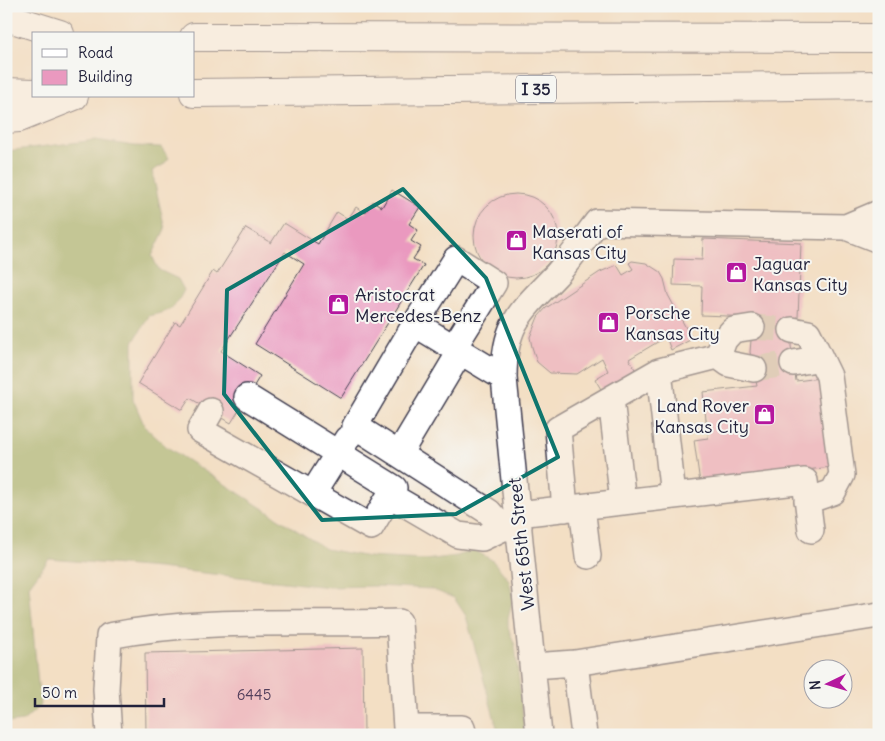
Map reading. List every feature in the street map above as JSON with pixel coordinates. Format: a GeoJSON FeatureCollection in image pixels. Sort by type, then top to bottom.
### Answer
{"type":"FeatureCollection","features":[{"type":"Feature","properties":{"kind":"highway"},"geometry":{"type":"LineString","coordinates":[[6,17],[54,32]]}},
{"type":"Feature","properties":{"kind":"highway"},"geometry":{"type":"LineString","coordinates":[[6,37],[32,37]]}},
{"type":"Feature","properties":{"kind":"highway"},"geometry":{"type":"LineString","coordinates":[[195,37],[879,38]]}},
{"type":"Feature","properties":{"kind":"highway","name":"I 35"},"geometry":{"type":"LineString","coordinates":[[195,92],[879,85]]}},
{"type":"Feature","properties":{"kind":"highway"},"geometry":{"type":"LineString","coordinates":[[6,92],[32,93]]}},
{"type":"Feature","properties":{"kind":"highway"},"geometry":{"type":"LineString","coordinates":[[6,119],[19,118],[69,98]]}},
{"type":"Feature","properties":{"kind":"street"},"geometry":{"type":"LineString","coordinates":[[846,227],[879,213]]}},
{"type":"Feature","properties":{"kind":"street","name":"West 65th Street"},"geometry":{"type":"LineString","coordinates":[[539,735],[524,574],[513,523],[504,378],[504,353],[517,316],[558,273],[597,222],[846,227]]}},
{"type":"Feature","properties":{"kind":"street"},"geometry":{"type":"LineString","coordinates":[[846,227],[879,240]]}},
{"type":"Feature","properties":{"kind":"street"},"geometry":{"type":"LineString","coordinates":[[313,493],[456,259],[494,283],[399,454]]}},
{"type":"Feature","properties":{"kind":"street"},"geometry":{"type":"LineString","coordinates":[[415,324],[504,378]]}},
{"type":"Feature","properties":{"kind":"street"},"geometry":{"type":"LineString","coordinates":[[718,356],[724,340],[733,330],[752,327]]}},
{"type":"Feature","properties":{"kind":"street"},"geometry":{"type":"LineString","coordinates":[[792,330],[808,333],[829,376],[842,475],[833,492],[807,501]]}},
{"type":"Feature","properties":{"kind":"street"},"geometry":{"type":"LineString","coordinates":[[794,364],[810,360],[816,349]]}},
{"type":"Feature","properties":{"kind":"street"},"geometry":{"type":"LineString","coordinates":[[718,356],[729,364],[754,368]]}},
{"type":"Feature","properties":{"kind":"street"},"geometry":{"type":"LineString","coordinates":[[588,556],[573,508],[558,429],[659,371],[718,356]]}},
{"type":"Feature","properties":{"kind":"street"},"geometry":{"type":"LineString","coordinates":[[659,371],[673,496]]}},
{"type":"Feature","properties":{"kind":"street"},"geometry":{"type":"LineString","coordinates":[[211,411],[200,430],[371,527],[394,488],[247,397]]}},
{"type":"Feature","properties":{"kind":"street"},"geometry":{"type":"LineString","coordinates":[[611,399],[623,502]]}},
{"type":"Feature","properties":{"kind":"street"},"geometry":{"type":"LineString","coordinates":[[355,426],[489,512],[513,523]]}},
{"type":"Feature","properties":{"kind":"street"},"geometry":{"type":"LineString","coordinates":[[398,500],[458,535],[482,538],[513,523],[573,508],[805,481],[811,530]]}},
{"type":"Feature","properties":{"kind":"street"},"geometry":{"type":"LineString","coordinates":[[533,666],[575,663],[879,615]]}},
{"type":"Feature","properties":{"kind":"street"},"geometry":{"type":"LineString","coordinates":[[109,735],[106,689],[109,636],[147,629],[200,625],[399,622],[406,728],[462,728],[464,735]]}},
{"type":"Feature","properties":{"kind":"street"},"geometry":{"type":"LineString","coordinates":[[575,663],[584,735]]}},
{"type":"Feature","properties":{"kind":"highlighted area"},"geometry":{"type":"Polygon","coordinates":[[[403,189],[486,278],[558,457],[456,514],[322,520],[224,394],[227,290],[403,189]]]}},
{"type":"Feature","properties":{"kind":"green space"},"geometry":{"type":"Polygon","coordinates":[[[96,140],[134,146],[161,147],[169,158],[163,165],[152,171],[165,229],[152,256],[159,270],[178,279],[184,290],[171,309],[149,316],[133,343],[133,399],[145,427],[167,447],[326,549],[369,557],[424,560],[457,556],[474,550],[492,560],[509,580],[513,598],[508,618],[508,628],[515,645],[525,735],[499,735],[466,616],[454,598],[431,589],[375,586],[329,587],[158,568],[49,559],[29,586],[40,706],[23,721],[6,723],[6,151],[96,140]]]}},
{"type":"Feature","properties":{"kind":"building","name":"Aristocrat Mercedes-Benz"},"geometry":{"type":"Polygon","coordinates":[[[392,190],[420,207],[409,224],[418,230],[411,241],[421,247],[413,259],[424,265],[341,398],[255,344],[304,264],[285,252],[221,351],[260,376],[231,423],[190,398],[182,410],[138,383],[175,322],[180,325],[213,271],[217,274],[246,228],[271,243],[284,223],[318,244],[337,212],[348,219],[356,207],[365,213],[373,201],[382,207],[392,190]]]}},
{"type":"Feature","properties":{"kind":"building","name":"Maserati of Kansas City"},"geometry":{"type":"Polygon","coordinates":[[[516,194],[532,197],[546,206],[555,220],[558,236],[555,252],[546,266],[532,275],[516,278],[500,275],[486,266],[477,252],[474,236],[477,220],[486,206],[500,197],[516,194]]]}},
{"type":"Feature","properties":{"kind":"building"},"geometry":{"type":"Polygon","coordinates":[[[703,239],[801,243],[798,318],[792,318],[791,346],[796,381],[820,378],[831,467],[700,483],[694,440],[708,438],[703,392],[757,386],[750,352],[753,317],[701,315],[702,286],[673,285],[674,259],[702,260],[703,239]]]}},
{"type":"Feature","properties":{"kind":"building","name":"Porsche Kansas City"},"geometry":{"type":"Polygon","coordinates":[[[632,261],[646,263],[660,272],[668,295],[692,339],[671,350],[666,337],[629,359],[636,371],[602,391],[595,379],[608,371],[602,358],[577,374],[550,373],[537,362],[532,347],[530,337],[538,317],[546,308],[600,272],[617,265],[623,275],[633,269],[629,263],[632,261]]]}},
{"type":"Feature","properties":{"kind":"building"},"geometry":{"type":"Polygon","coordinates":[[[363,648],[364,735],[146,735],[145,653],[363,648]]]}},
{"type":"Feature","properties":{"kind":"tunnel"},"geometry":{"type":"LineString","coordinates":[[752,327],[792,330]]}},
{"type":"Feature","properties":{"kind":"tunnel"},"geometry":{"type":"LineString","coordinates":[[754,369],[793,363]]}},
{"type":"Feature","properties":{"kind":"place","name":"Maserati of Kansas City"},"geometry":{"type":"Point","coordinates":[516,241]}},
{"type":"Feature","properties":{"kind":"place","name":"Jaguar Kansas City"},"geometry":{"type":"Point","coordinates":[737,273]}},
{"type":"Feature","properties":{"kind":"place","name":"Aristocrat Mercedes-Benz"},"geometry":{"type":"Point","coordinates":[339,304]}},
{"type":"Feature","properties":{"kind":"place","name":"Porsche Kansas City"},"geometry":{"type":"Point","coordinates":[609,322]}},
{"type":"Feature","properties":{"kind":"place","name":"Land Rover Kansas City"},"geometry":{"type":"Point","coordinates":[765,415]}}]}
